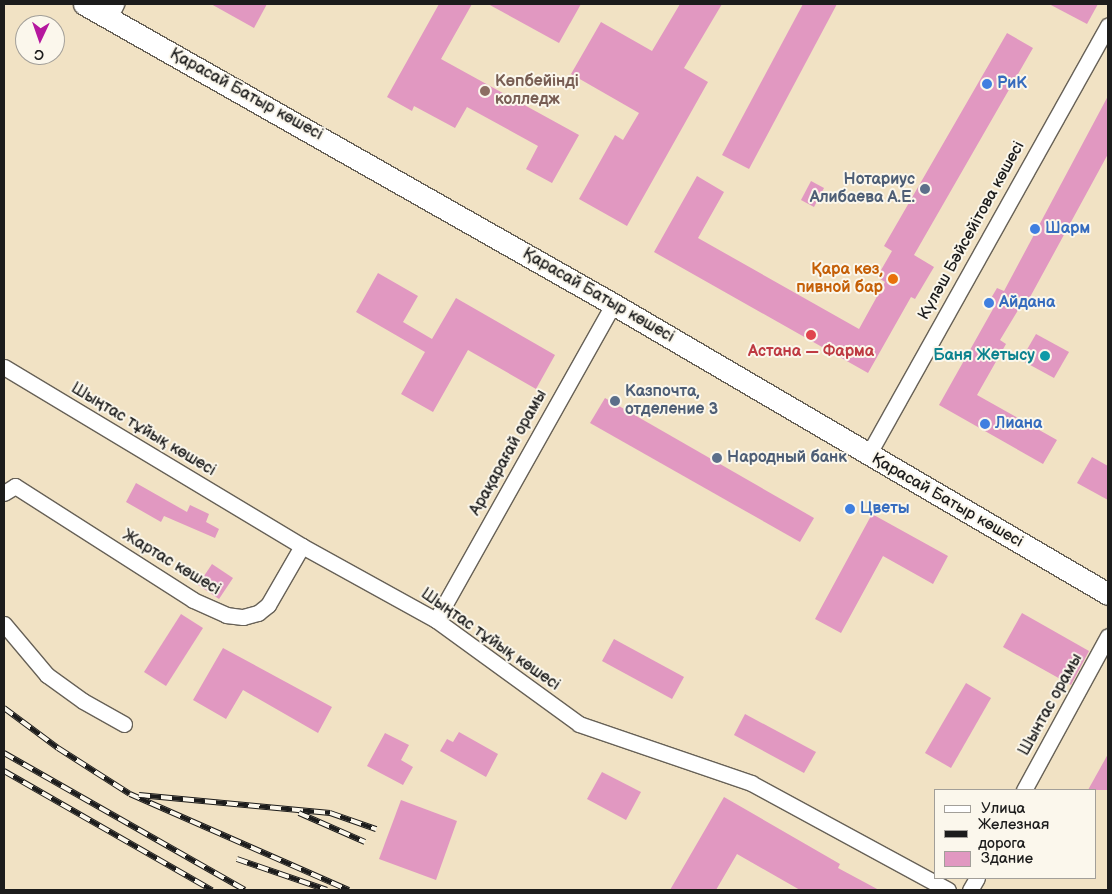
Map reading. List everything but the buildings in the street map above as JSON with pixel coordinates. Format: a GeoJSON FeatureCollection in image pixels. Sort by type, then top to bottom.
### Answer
{"type":"FeatureCollection","features":[{"type":"Feature","properties":{"kind":"street","name":"Қарасай Батыр көшесі"},"geometry":{"type":"LineString","coordinates":[[84,4],[112,11],[1108,594]]}},
{"type":"Feature","properties":{"kind":"street","name":"Күләш Бәйсейітова көшесі"},"geometry":{"type":"LineString","coordinates":[[868,455],[1108,25]]}},
{"type":"Feature","properties":{"kind":"street","name":"Арақарағай орамы"},"geometry":{"type":"LineString","coordinates":[[436,620],[613,304]]}},
{"type":"Feature","properties":{"kind":"street","name":"Шыңтас тұйық көшесі"},"geometry":{"type":"LineString","coordinates":[[4,367],[302,546],[436,620],[579,724],[750,783],[948,890]]}},
{"type":"Feature","properties":{"kind":"street","name":"Жартас көшесі"},"geometry":{"type":"LineString","coordinates":[[4,493],[15,486],[193,600],[226,614],[243,617],[258,613],[268,605],[302,546]]}},
{"type":"Feature","properties":{"kind":"street"},"geometry":{"type":"LineString","coordinates":[[4,624],[47,675],[83,701],[124,724]]}},
{"type":"Feature","properties":{"kind":"street","name":"Шынтас орамы"},"geometry":{"type":"LineString","coordinates":[[1025,789],[1108,636]]}},
{"type":"Feature","properties":{"kind":"street"},"geometry":{"type":"LineString","coordinates":[[970,890],[976,879]]}},
{"type":"Feature","properties":{"kind":"railway"},"geometry":{"type":"LineString","coordinates":[[4,708],[58,748],[130,794],[349,890]]}},
{"type":"Feature","properties":{"kind":"railway"},"geometry":{"type":"LineString","coordinates":[[4,753],[245,890]]}},
{"type":"Feature","properties":{"kind":"railway"},"geometry":{"type":"LineString","coordinates":[[4,771],[212,890]]}},
{"type":"Feature","properties":{"kind":"railway"},"geometry":{"type":"LineString","coordinates":[[139,795],[330,813],[376,829]]}},
{"type":"Feature","properties":{"kind":"railway"},"geometry":{"type":"LineString","coordinates":[[299,813],[365,842]]}},
{"type":"Feature","properties":{"kind":"railway"},"geometry":{"type":"LineString","coordinates":[[237,859],[327,890]]}},
{"type":"Feature","properties":{"kind":"place","name":"РиК"},"geometry":{"type":"Point","coordinates":[987,84]}},
{"type":"Feature","properties":{"kind":"place","name":"Көпбейінді колледж"},"geometry":{"type":"Point","coordinates":[485,91]}},
{"type":"Feature","properties":{"kind":"place","name":"Нотариус Алибаева А.Е."},"geometry":{"type":"Point","coordinates":[925,189]}},
{"type":"Feature","properties":{"kind":"place","name":"Шарм"},"geometry":{"type":"Point","coordinates":[1035,229]}},
{"type":"Feature","properties":{"kind":"place","name":"Қара көз, пивной бар"},"geometry":{"type":"Point","coordinates":[893,279]}},
{"type":"Feature","properties":{"kind":"place","name":"Айдана"},"geometry":{"type":"Point","coordinates":[989,303]}},
{"type":"Feature","properties":{"kind":"place","name":"Астана — Фарма"},"geometry":{"type":"Point","coordinates":[811,335]}},
{"type":"Feature","properties":{"kind":"place","name":"Баня Жетысу"},"geometry":{"type":"Point","coordinates":[1045,356]}},
{"type":"Feature","properties":{"kind":"place","name":"Казпочта, отделение 3"},"geometry":{"type":"Point","coordinates":[615,401]}},
{"type":"Feature","properties":{"kind":"place","name":"Лиана"},"geometry":{"type":"Point","coordinates":[985,424]}},
{"type":"Feature","properties":{"kind":"place","name":"Народный банк"},"geometry":{"type":"Point","coordinates":[717,458]}},
{"type":"Feature","properties":{"kind":"place","name":"Цветы"},"geometry":{"type":"Point","coordinates":[850,509]}}]}
